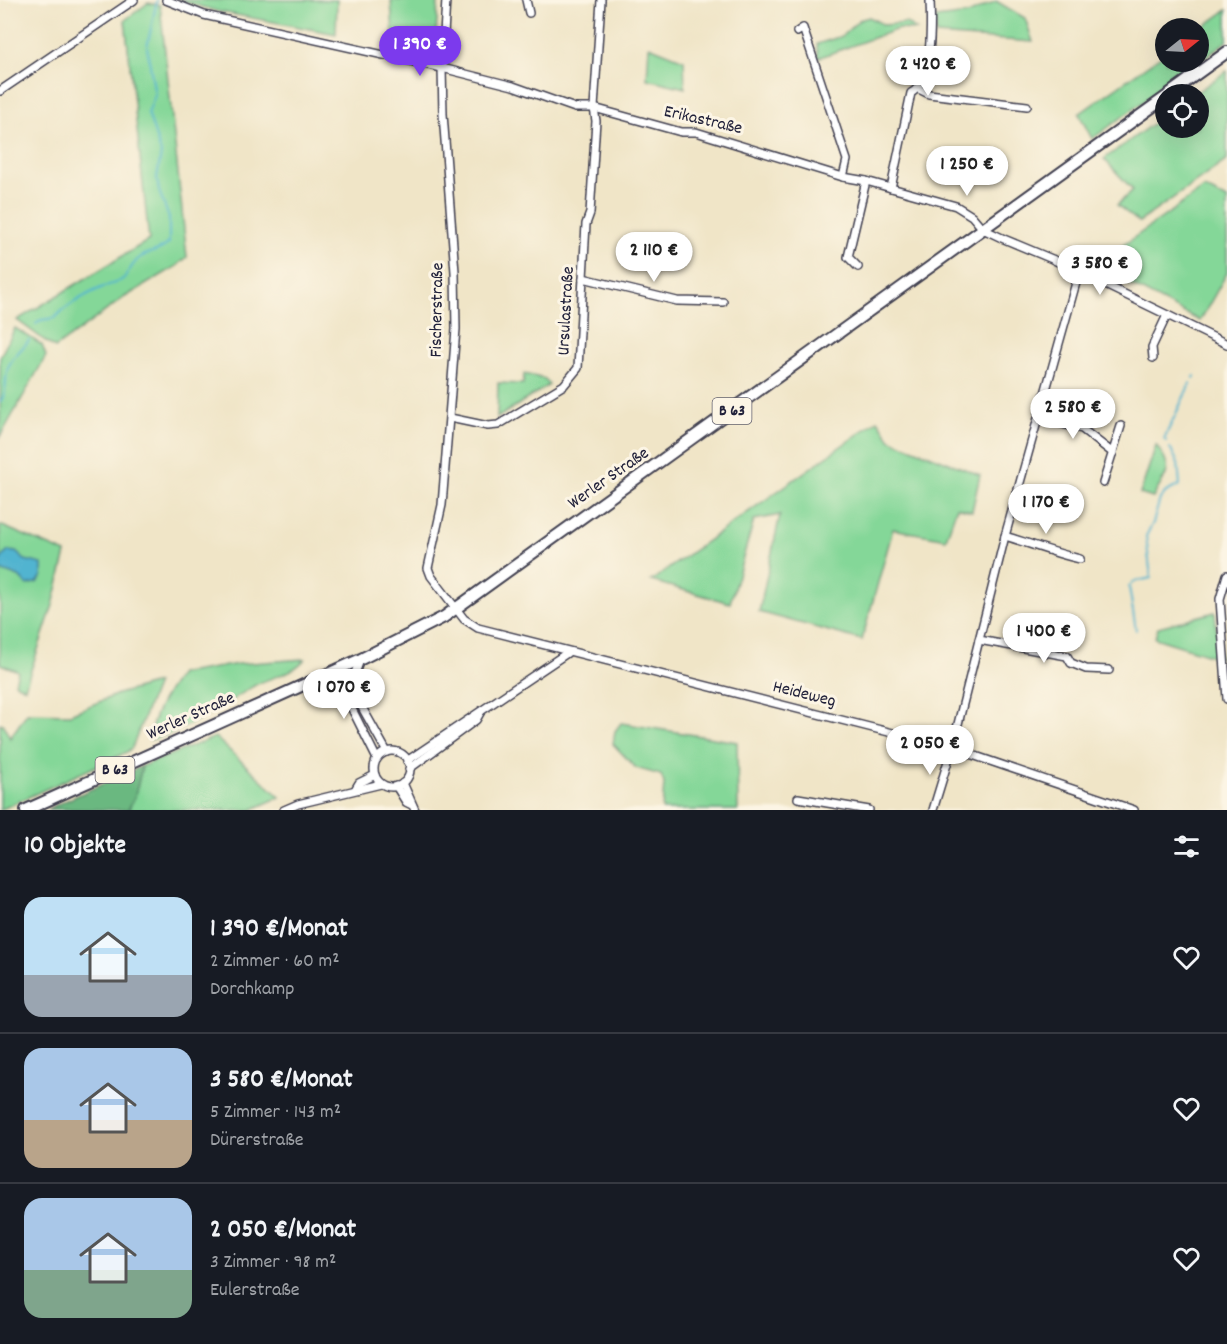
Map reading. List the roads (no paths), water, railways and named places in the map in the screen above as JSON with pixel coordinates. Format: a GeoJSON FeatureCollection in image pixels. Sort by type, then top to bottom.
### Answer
{"type":"FeatureCollection","features":[{"type":"Feature","properties":{"kind":"main road","name":"Werler Straße"},"geometry":{"type":"LineString","coordinates":[[1183,84],[1227,52]]}},
{"type":"Feature","properties":{"kind":"main road","name":"Werler Straße"},"geometry":{"type":"LineString","coordinates":[[26,810],[361,659],[421,630],[455,609],[1155,105]]}},
{"type":"Feature","properties":{"kind":"street"},"geometry":{"type":"LineString","coordinates":[[0,91],[134,0]]}},
{"type":"Feature","properties":{"kind":"street","name":"Erikastraße"},"geometry":{"type":"LineString","coordinates":[[166,0],[204,15],[513,86],[575,108],[594,108],[681,132],[696,132],[744,145],[759,154],[956,206],[972,216],[983,229],[1227,343]]}},
{"type":"Feature","properties":{"kind":"street","name":"Fischerstraße"},"geometry":{"type":"LineString","coordinates":[[446,0],[442,68],[455,272],[456,329],[442,505],[428,568],[431,576],[455,609]]}},
{"type":"Feature","properties":{"kind":"street"},"geometry":{"type":"LineString","coordinates":[[526,0],[529,13]]}},
{"type":"Feature","properties":{"kind":"street","name":"Ursulastraße"},"geometry":{"type":"LineString","coordinates":[[450,418],[488,426],[498,425],[570,380],[580,360],[583,278],[596,121],[594,108],[601,0]]}},
{"type":"Feature","properties":{"kind":"street"},"geometry":{"type":"LineString","coordinates":[[891,188],[911,93],[919,89],[926,70],[930,0]]}},
{"type":"Feature","properties":{"kind":"street"},"geometry":{"type":"LineString","coordinates":[[796,32],[803,28],[848,160],[843,177]]}},
{"type":"Feature","properties":{"kind":"street"},"geometry":{"type":"LineString","coordinates":[[919,89],[929,94],[1027,106]]}},
{"type":"Feature","properties":{"kind":"street"},"geometry":{"type":"LineString","coordinates":[[858,267],[848,257],[866,181]]}},
{"type":"Feature","properties":{"kind":"street"},"geometry":{"type":"LineString","coordinates":[[933,810],[952,748],[1005,536],[1079,272]]}},
{"type":"Feature","properties":{"kind":"street"},"geometry":{"type":"LineString","coordinates":[[583,278],[677,301],[723,302]]}},
{"type":"Feature","properties":{"kind":"street"},"geometry":{"type":"LineString","coordinates":[[1153,358],[1152,347],[1167,315]]}},
{"type":"Feature","properties":{"kind":"street"},"geometry":{"type":"LineString","coordinates":[[1039,418],[1082,429],[1113,453]]}},
{"type":"Feature","properties":{"kind":"street"},"geometry":{"type":"LineString","coordinates":[[1103,483],[1121,426]]}},
{"type":"Feature","properties":{"kind":"street"},"geometry":{"type":"LineString","coordinates":[[1005,536],[1041,546],[1048,552],[1080,559]]}},
{"type":"Feature","properties":{"kind":"street"},"geometry":{"type":"LineString","coordinates":[[1227,575],[1220,599],[1227,699]]}},
{"type":"Feature","properties":{"kind":"street","name":"Heideweg"},"geometry":{"type":"LineString","coordinates":[[455,609],[469,624],[478,628],[567,653],[952,748],[1134,810]]}},
{"type":"Feature","properties":{"kind":"street"},"geometry":{"type":"LineString","coordinates":[[979,640],[1067,656],[1071,663],[1086,669],[1109,670]]}},
{"type":"Feature","properties":{"kind":"street"},"geometry":{"type":"LineString","coordinates":[[407,761],[567,653]]}},
{"type":"Feature","properties":{"kind":"street"},"geometry":{"type":"LineString","coordinates":[[353,689],[354,676],[361,659]]}},
{"type":"Feature","properties":{"kind":"street"},"geometry":{"type":"LineString","coordinates":[[336,669],[353,689],[387,752]]}},
{"type":"Feature","properties":{"kind":"street"},"geometry":{"type":"LineString","coordinates":[[336,669],[377,759],[375,775],[381,784]]}},
{"type":"Feature","properties":{"kind":"street"},"geometry":{"type":"LineString","coordinates":[[400,785],[409,769],[476,720],[480,713]]}},
{"type":"Feature","properties":{"kind":"street"},"geometry":{"type":"LineString","coordinates":[[377,759],[387,752],[400,754],[407,761],[409,769]]}},
{"type":"Feature","properties":{"kind":"street"},"geometry":{"type":"LineString","coordinates":[[356,788],[359,783],[375,775]]}},
{"type":"Feature","properties":{"kind":"street"},"geometry":{"type":"LineString","coordinates":[[284,810],[356,788],[381,784],[400,785]]}},
{"type":"Feature","properties":{"kind":"street"},"geometry":{"type":"LineString","coordinates":[[400,785],[413,808]]}},
{"type":"Feature","properties":{"kind":"street"},"geometry":{"type":"LineString","coordinates":[[798,798],[869,810]]}},
{"type":"Feature","properties":{"kind":"water"},"geometry":{"type":"Polygon","coordinates":[[[8,551],[16,552],[25,560],[42,564],[42,576],[38,582],[27,585],[19,577],[0,570],[0,560],[8,551]]]}},
{"type":"Feature","properties":{"kind":"waterway"},"geometry":{"type":"LineString","coordinates":[[36,324],[41,320],[55,318],[83,297],[120,281],[138,259],[169,243],[169,218],[159,191],[157,178],[161,153],[148,113],[155,95],[147,47],[157,0]]}},
{"type":"Feature","properties":{"kind":"waterway"},"geometry":{"type":"LineString","coordinates":[[0,402],[4,394],[9,364],[29,340]]}},
{"type":"Feature","properties":{"kind":"waterway"},"geometry":{"type":"LineString","coordinates":[[1166,441],[1164,439],[1190,384]]}},
{"type":"Feature","properties":{"kind":"waterway"},"geometry":{"type":"LineString","coordinates":[[1136,630],[1129,587],[1133,582],[1151,578],[1146,536],[1153,523],[1160,499],[1166,492],[1180,485],[1178,463],[1170,448]]}}]}
